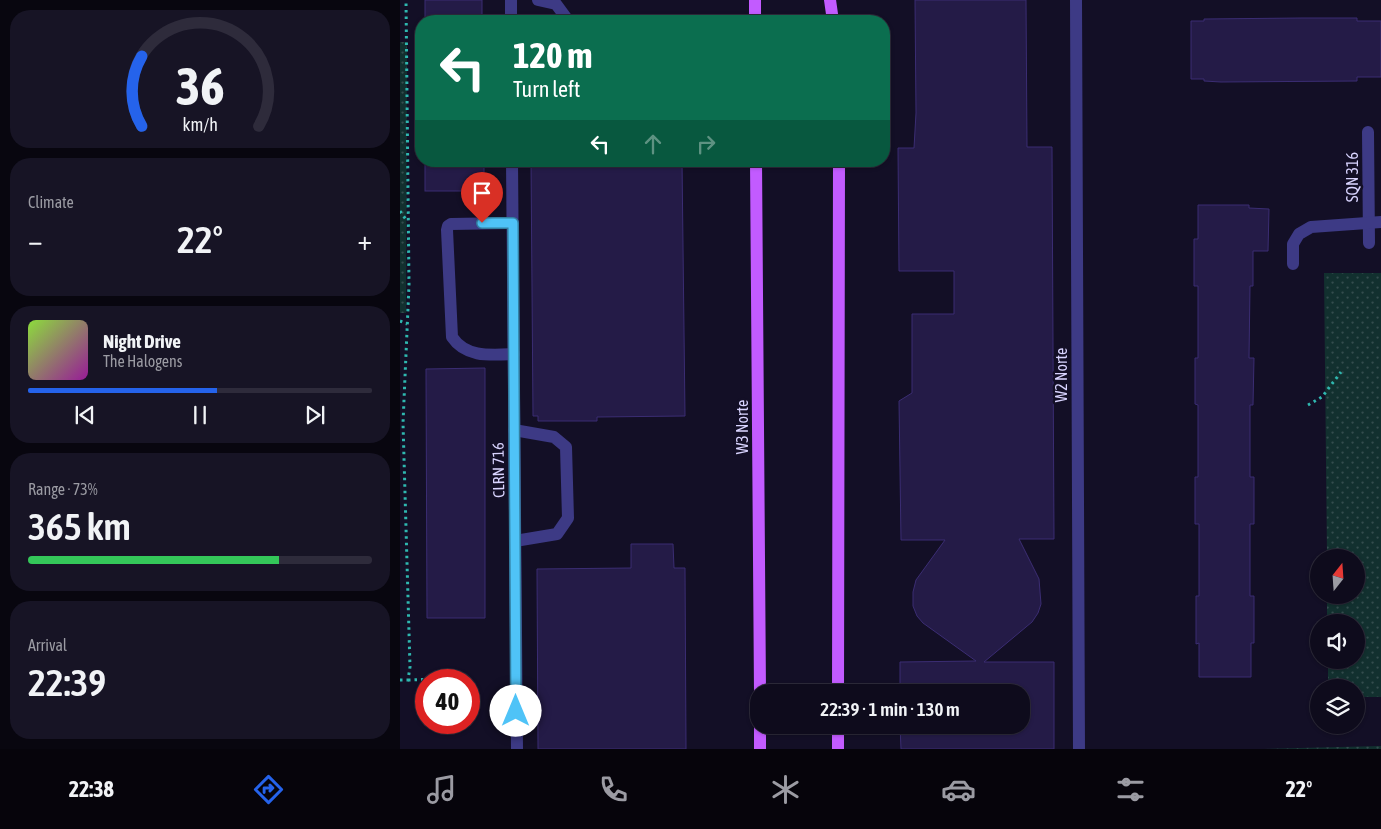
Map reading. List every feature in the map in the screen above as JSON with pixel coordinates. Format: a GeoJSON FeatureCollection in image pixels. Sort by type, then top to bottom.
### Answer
{"type":"FeatureCollection","features":[{"type":"Feature","properties":{"kind":"main road"},"geometry":{"type":"LineString","coordinates":[[755,0],[755,15]]}},
{"type":"Feature","properties":{"kind":"main road"},"geometry":{"type":"LineString","coordinates":[[830,0],[832,15]]}},
{"type":"Feature","properties":{"kind":"main road"},"geometry":{"type":"LineString","coordinates":[[837,0],[837,15]]}},
{"type":"Feature","properties":{"kind":"main road","name":"W3 Norte"},"geometry":{"type":"LineString","coordinates":[[756,167],[760,684]]}},
{"type":"Feature","properties":{"kind":"main road"},"geometry":{"type":"LineString","coordinates":[[838,684],[839,167]]}},
{"type":"Feature","properties":{"kind":"main road"},"geometry":{"type":"LineString","coordinates":[[760,734],[760,749]]}},
{"type":"Feature","properties":{"kind":"main road"},"geometry":{"type":"LineString","coordinates":[[838,734],[838,749]]}},
{"type":"Feature","properties":{"kind":"street"},"geometry":{"type":"LineString","coordinates":[[511,0],[511,15]]}},
{"type":"Feature","properties":{"kind":"street"},"geometry":{"type":"LineString","coordinates":[[538,0],[556,4],[565,15]]}},
{"type":"Feature","properties":{"kind":"street","name":"W2 Norte"},"geometry":{"type":"LineString","coordinates":[[1076,0],[1079,749]]}},
{"type":"Feature","properties":{"kind":"street","name":"SQN 316"},"geometry":{"type":"LineString","coordinates":[[1368,132],[1375,222],[1369,243]]}},
{"type":"Feature","properties":{"kind":"street","name":"CLRN 716"},"geometry":{"type":"LineString","coordinates":[[512,167],[516,749]]}},
{"type":"Feature","properties":{"kind":"street","name":"SQN 316"},"geometry":{"type":"LineString","coordinates":[[1293,264],[1293,244],[1299,234],[1310,227],[1375,222]]}},
{"type":"Feature","properties":{"kind":"street"},"geometry":{"type":"LineString","coordinates":[[513,223],[451,224],[447,230],[452,337],[466,350],[485,355],[514,354]]}},
{"type":"Feature","properties":{"kind":"street"},"geometry":{"type":"LineString","coordinates":[[514,430],[554,437],[566,447],[568,518],[557,534],[515,541]]}},
{"type":"Feature","properties":{"kind":"path"},"geometry":{"type":"LineString","coordinates":[[406,0],[409,285],[403,422],[410,667],[408,680]]}},
{"type":"Feature","properties":{"kind":"path"},"geometry":{"type":"LineString","coordinates":[[400,211],[408,222]]}},
{"type":"Feature","properties":{"kind":"path"},"geometry":{"type":"LineString","coordinates":[[400,321],[407,324]]}},
{"type":"Feature","properties":{"kind":"path"},"geometry":{"type":"LineString","coordinates":[[1308,404],[1322,397],[1341,372]]}},
{"type":"Feature","properties":{"kind":"path"},"geometry":{"type":"LineString","coordinates":[[400,680],[415,680]]}},
{"type":"Feature","properties":{"kind":"green space"},"geometry":{"type":"Polygon","coordinates":[[[400,42],[407,42],[406,313],[400,313],[400,42]]]}},
{"type":"Feature","properties":{"kind":"green space"},"geometry":{"type":"Polygon","coordinates":[[[1324,273],[1381,273],[1381,697],[1365,697],[1365,679],[1328,679],[1328,669],[1365,669],[1365,614],[1327,614],[1327,604],[1365,604],[1365,549],[1327,549],[1324,273]]]}},
{"type":"Feature","properties":{"kind":"green space"},"geometry":{"type":"Polygon","coordinates":[[[1381,746],[1381,749],[1264,749],[1381,746]]]}},
{"type":"Feature","properties":{"kind":"building"},"geometry":{"type":"Polygon","coordinates":[[[425,0],[482,0],[482,15],[425,15],[425,0]]]}},
{"type":"Feature","properties":{"kind":"building"},"geometry":{"type":"Polygon","coordinates":[[[915,0],[1026,0],[1027,147],[1052,147],[1054,539],[1019,539],[1039,579],[1041,604],[1032,622],[984,662],[1054,662],[1054,749],[901,749],[900,734],[1030,734],[1030,684],[900,684],[900,662],[976,661],[923,623],[917,616],[913,606],[913,592],[916,580],[945,540],[901,540],[899,401],[912,393],[912,314],[954,314],[954,271],[899,271],[898,148],[914,148],[916,113],[915,0]]]}},
{"type":"Feature","properties":{"kind":"building"},"geometry":{"type":"Polygon","coordinates":[[[1357,18],[1357,21],[1381,21],[1381,77],[1357,77],[1357,81],[1221,82],[1191,79],[1191,21],[1204,21],[1204,19],[1357,18]]]}},
{"type":"Feature","properties":{"kind":"building"},"geometry":{"type":"Polygon","coordinates":[[[425,167],[484,167],[484,191],[425,191],[425,167]]]}},
{"type":"Feature","properties":{"kind":"building"},"geometry":{"type":"Polygon","coordinates":[[[531,167],[682,167],[685,416],[597,417],[597,421],[538,421],[538,416],[533,416],[531,167]]]}},
{"type":"Feature","properties":{"kind":"building"},"geometry":{"type":"Polygon","coordinates":[[[1198,205],[1249,205],[1249,208],[1269,209],[1268,251],[1253,251],[1253,286],[1250,286],[1249,358],[1254,358],[1253,405],[1250,405],[1250,477],[1254,477],[1254,524],[1250,524],[1250,596],[1254,596],[1254,643],[1251,643],[1251,677],[1199,677],[1199,643],[1196,644],[1196,596],[1199,596],[1199,524],[1195,524],[1195,477],[1198,477],[1198,405],[1195,404],[1195,358],[1198,358],[1198,286],[1194,286],[1194,239],[1198,239],[1198,205]]]}},
{"type":"Feature","properties":{"kind":"building"},"geometry":{"type":"Polygon","coordinates":[[[485,368],[485,618],[427,618],[426,369],[485,368]]]}},
{"type":"Feature","properties":{"kind":"building"},"geometry":{"type":"Polygon","coordinates":[[[631,544],[673,544],[674,568],[685,568],[686,749],[538,749],[537,569],[631,568],[631,544]]]}},
{"type":"Feature","properties":{"kind":"route"},"geometry":{"type":"LineString","coordinates":[[482,223],[513,223],[516,711]]}}]}
